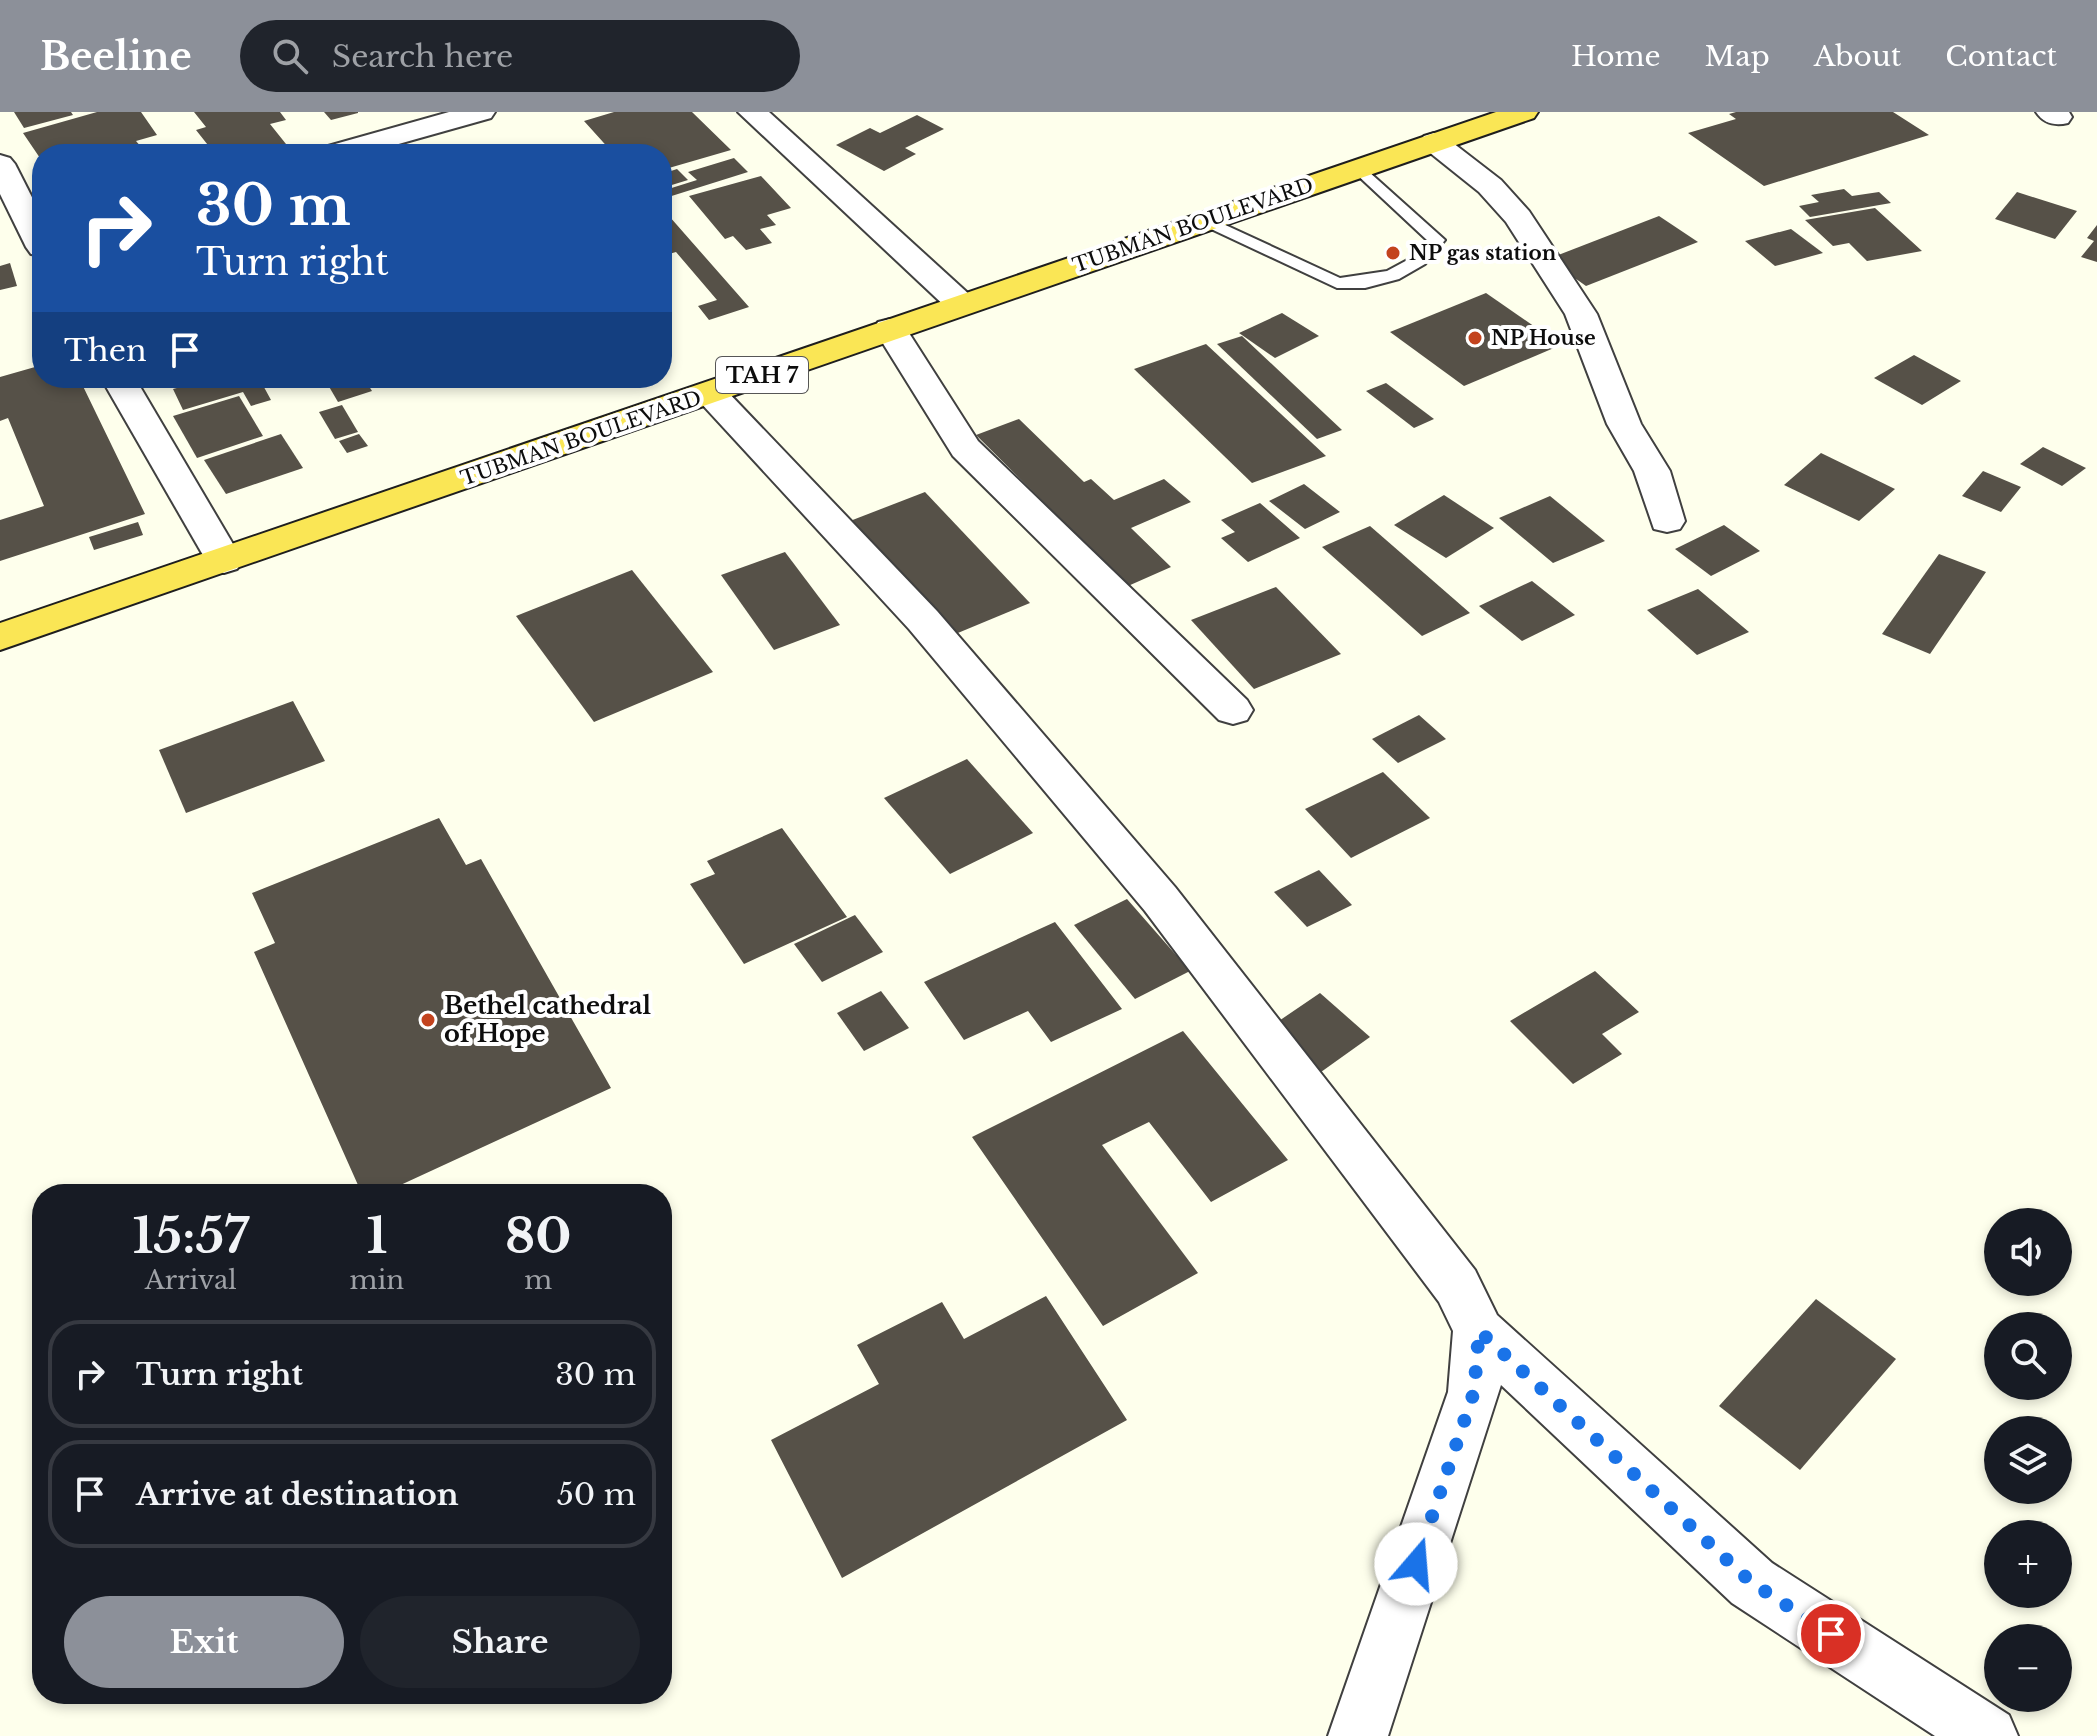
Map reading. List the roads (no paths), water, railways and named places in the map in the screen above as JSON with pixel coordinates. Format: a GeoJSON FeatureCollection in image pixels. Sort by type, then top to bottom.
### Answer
{"type":"FeatureCollection","features":[{"type":"Feature","properties":{"kind":"highway","name":"TUBMAN BOULEVARD"},"geometry":{"type":"LineString","coordinates":[[0,637],[711,394],[960,303],[1524,112]]}},
{"type":"Feature","properties":{"kind":"street"},"geometry":{"type":"LineString","coordinates":[[367,144],[481,112]]}},
{"type":"Feature","properties":{"kind":"street"},"geometry":{"type":"LineString","coordinates":[[752,112],[960,303]]}},
{"type":"Feature","properties":{"kind":"street"},"geometry":{"type":"LineString","coordinates":[[1434,142],[1490,186],[1518,217],[1581,314],[1624,424],[1652,471],[1667,521]]}},
{"type":"Feature","properties":{"kind":"street"},"geometry":{"type":"LineString","coordinates":[[0,164],[32,238]]}},
{"type":"Feature","properties":{"kind":"street"},"geometry":{"type":"LineString","coordinates":[[890,329],[965,448],[1233,710]]}},
{"type":"Feature","properties":{"kind":"street"},"geometry":{"type":"LineString","coordinates":[[124,388],[224,561]]}},
{"type":"Feature","properties":{"kind":"street"},"geometry":{"type":"LineString","coordinates":[[711,394],[923,620],[1160,899],[1457,1286],[1479,1331],[1752,1583],[1988,1736]]}},
{"type":"Feature","properties":{"kind":"street"},"geometry":{"type":"LineString","coordinates":[[1358,1736],[1474,1392],[1479,1331]]}},
{"type":"Feature","properties":{"kind":"lane"},"geometry":{"type":"LineString","coordinates":[[1202,221],[1337,283],[1356,285],[1402,272],[1431,251],[1437,240],[1359,168]]}},
{"type":"Feature","properties":{"kind":"place","name":"NP gas station"},"geometry":{"type":"Point","coordinates":[1393,253]}},
{"type":"Feature","properties":{"kind":"place","name":"NP House"},"geometry":{"type":"Point","coordinates":[1475,338]}},
{"type":"Feature","properties":{"kind":"place","name":"Bethel cathedral of Hope"},"geometry":{"type":"Point","coordinates":[428,1020]}}]}
